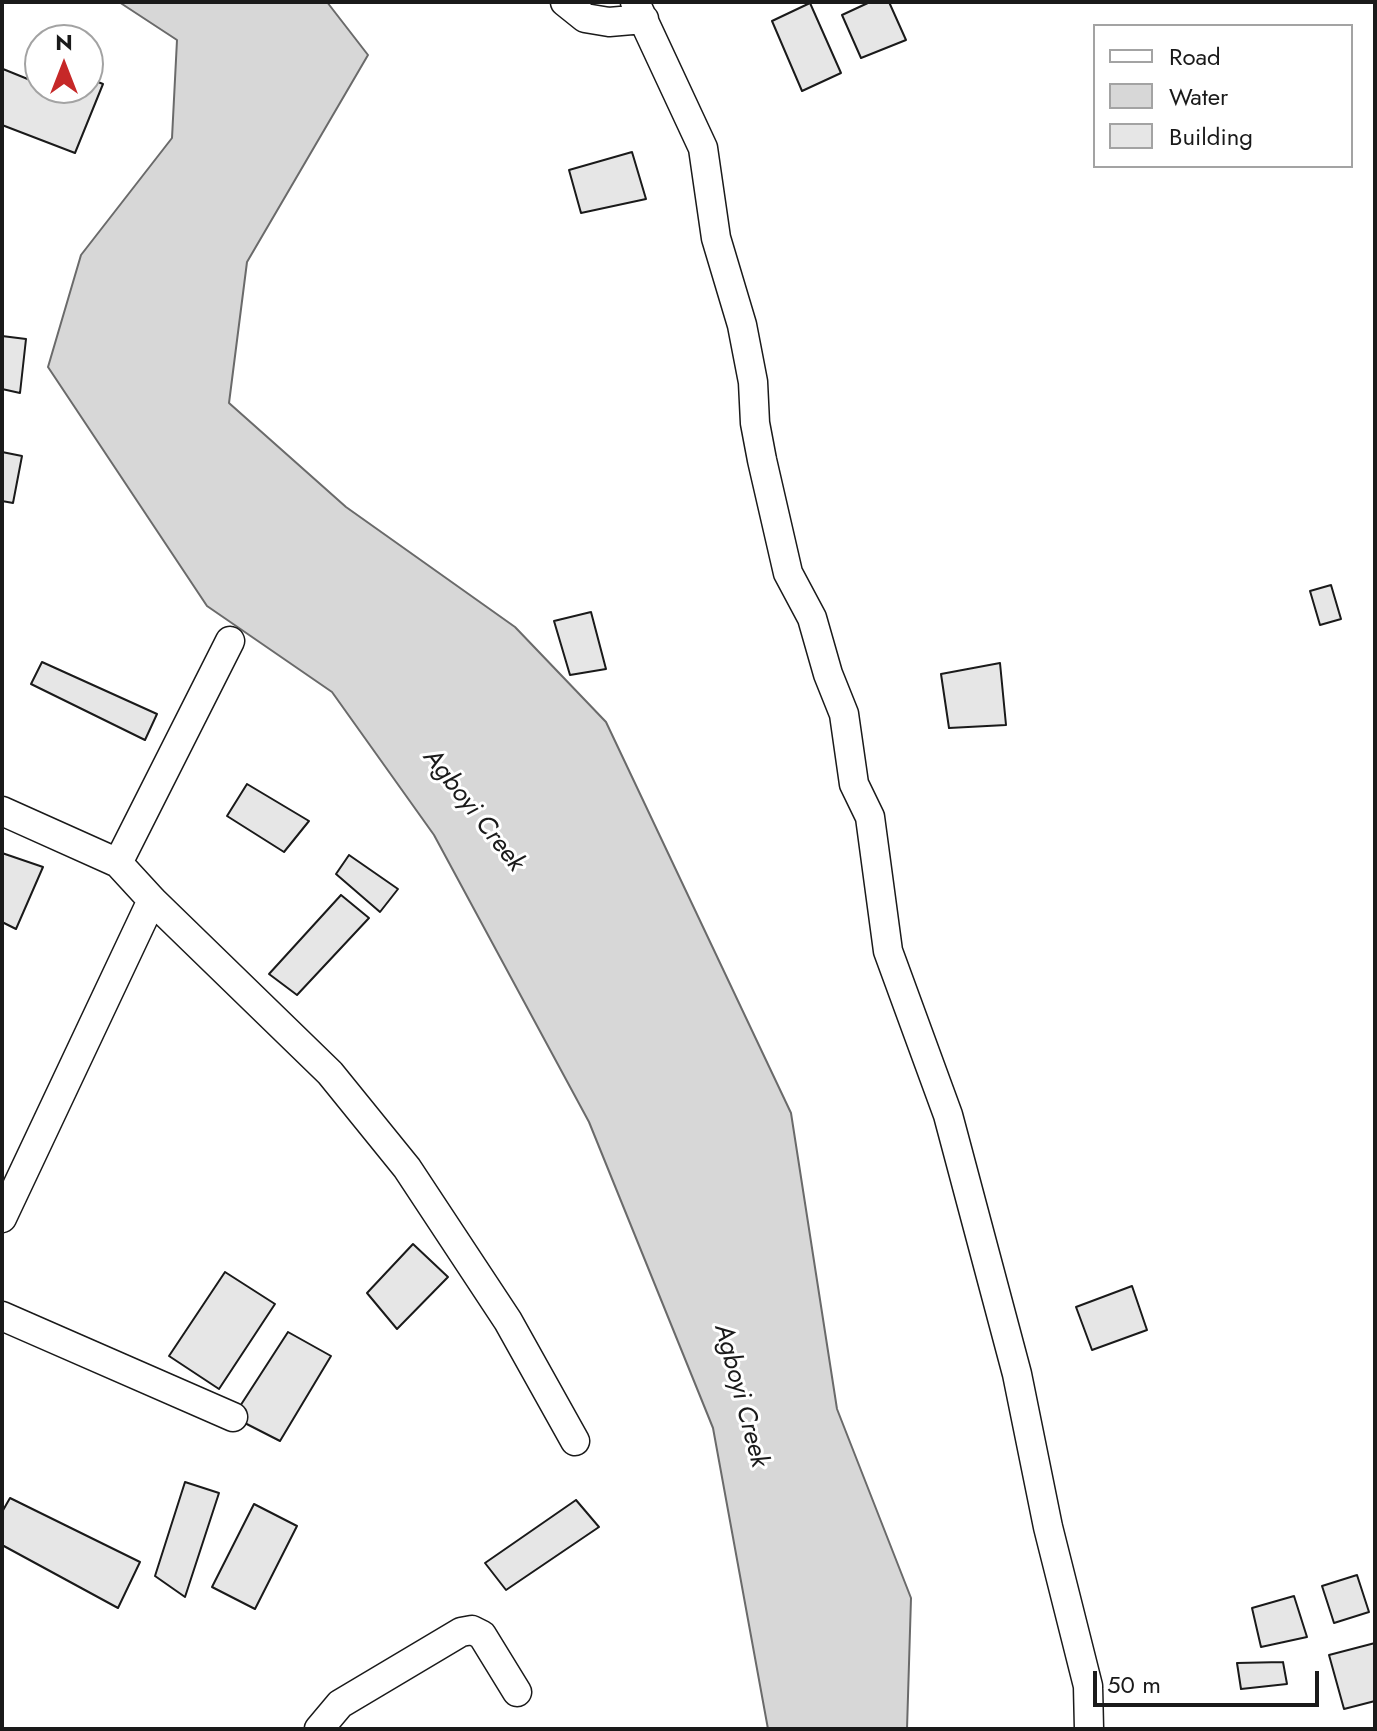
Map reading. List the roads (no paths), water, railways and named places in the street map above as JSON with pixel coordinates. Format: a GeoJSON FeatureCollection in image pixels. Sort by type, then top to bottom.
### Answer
{"type":"FeatureCollection","features":[{"type":"Feature","properties":{"kind":"street"},"geometry":{"type":"LineString","coordinates":[[565,2],[585,18],[609,22],[640,10],[703,148],[716,238],[742,325],[753,382],[755,423],[788,573],[812,618],[828,674],[844,714],[854,784],[870,817],[888,951],[948,1115],[1017,1374],[1048,1527],[1088,1686],[1089,1729]]}},
{"type":"Feature","properties":{"kind":"street"},"geometry":{"type":"LineString","coordinates":[[118,863],[230,641]]}},
{"type":"Feature","properties":{"kind":"street"},"geometry":{"type":"LineString","coordinates":[[2,811],[118,863],[330,1073],[407,1168],[508,1321],[575,1441]]}},
{"type":"Feature","properties":{"kind":"street"},"geometry":{"type":"LineString","coordinates":[[2,1218],[152,900]]}},
{"type":"Feature","properties":{"kind":"street"},"geometry":{"type":"LineString","coordinates":[[2,1316],[233,1417]]}},
{"type":"Feature","properties":{"kind":"street"},"geometry":{"type":"LineString","coordinates":[[319,1729],[340,1704],[461,1632],[472,1630],[482,1635],[517,1692]]}},
{"type":"Feature","properties":{"kind":"water","name":"Agboyi Creek"},"geometry":{"type":"Polygon","coordinates":[[[119,2],[327,2],[368,55],[247,262],[229,403],[346,507],[515,627],[606,722],[791,1113],[837,1409],[911,1598],[907,1729],[768,1729],[713,1428],[589,1122],[434,835],[332,692],[207,606],[48,367],[81,255],[172,138],[177,40],[119,2]]]}}]}
